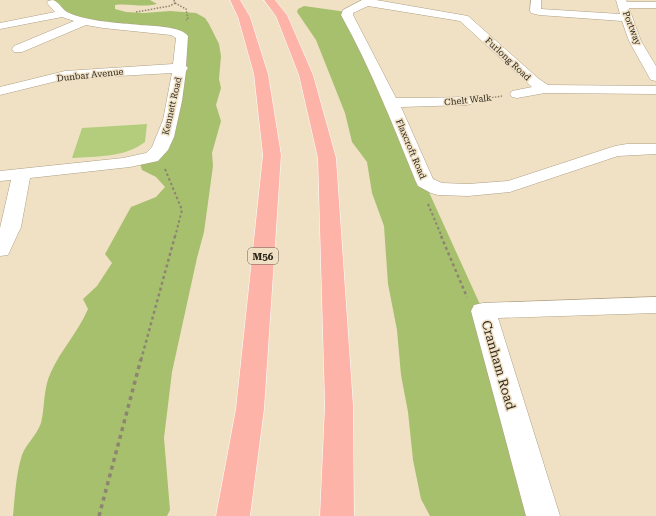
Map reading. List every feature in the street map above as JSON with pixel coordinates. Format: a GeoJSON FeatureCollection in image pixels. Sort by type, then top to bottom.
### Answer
{"type":"FeatureCollection","features":[{"type":"Feature","properties":{"kind":"highway","name":"M56"},"geometry":{"type":"LineString","coordinates":[[233,516],[250,408],[272,155],[261,74],[244,17],[235,0]]}},
{"type":"Feature","properties":{"kind":"highway"},"geometry":{"type":"LineString","coordinates":[[269,0],[281,15],[306,75],[327,158],[339,406],[337,516]]}},
{"type":"Feature","properties":{"kind":"street"},"geometry":{"type":"LineString","coordinates":[[536,0],[535,11],[541,17],[628,18]]}},
{"type":"Feature","properties":{"kind":"street","name":"Furlong Road"},"geometry":{"type":"LineString","coordinates":[[369,1],[464,18],[534,82],[545,89]]}},
{"type":"Feature","properties":{"kind":"street","name":"Flaxcroft Road"},"geometry":{"type":"LineString","coordinates":[[369,1],[347,12],[347,15],[360,38],[391,102],[425,182],[431,186],[438,189],[468,190],[510,186],[615,151],[627,149],[656,149]]}},
{"type":"Feature","properties":{"kind":"street"},"geometry":{"type":"LineString","coordinates":[[622,2],[656,4]]}},
{"type":"Feature","properties":{"kind":"street","name":"Portway"},"geometry":{"type":"LineString","coordinates":[[622,2],[635,41],[656,77]]}},
{"type":"Feature","properties":{"kind":"street","name":"Kennett Road"},"geometry":{"type":"LineString","coordinates":[[52,3],[63,14],[85,21],[103,25],[173,32],[182,36],[181,68],[169,127],[162,147],[158,152]]}},
{"type":"Feature","properties":{"kind":"street"},"geometry":{"type":"LineString","coordinates":[[0,26],[63,14]]}},
{"type":"Feature","properties":{"kind":"street"},"geometry":{"type":"LineString","coordinates":[[18,49],[85,21]]}},
{"type":"Feature","properties":{"kind":"street","name":"Dunbar Avenue"},"geometry":{"type":"LineString","coordinates":[[0,91],[65,75],[181,68]]}},
{"type":"Feature","properties":{"kind":"street"},"geometry":{"type":"LineString","coordinates":[[517,94],[545,89],[656,90]]}},
{"type":"Feature","properties":{"kind":"street","name":"Chelt Walk"},"geometry":{"type":"LineString","coordinates":[[391,102],[422,103],[466,101]]}},
{"type":"Feature","properties":{"kind":"street"},"geometry":{"type":"LineString","coordinates":[[0,176],[123,163],[152,157],[158,152]]}},
{"type":"Feature","properties":{"kind":"street"},"geometry":{"type":"LineString","coordinates":[[0,250],[11,227],[22,173]]}},
{"type":"Feature","properties":{"kind":"street","name":"Cranham Road"},"geometry":{"type":"LineString","coordinates":[[543,516],[483,311],[656,305]]}},
{"type":"Feature","properties":{"kind":"path","name":"Chelt Walk"},"geometry":{"type":"LineString","coordinates":[[466,101],[517,94]]}},
{"type":"Feature","properties":{"kind":"path"},"geometry":{"type":"LineString","coordinates":[[99,516],[182,210],[158,152]]}},
{"type":"Feature","properties":{"kind":"path"},"geometry":{"type":"LineString","coordinates":[[431,186],[428,205],[469,304],[483,311]]}},
{"type":"Feature","properties":{"kind":"green space"},"geometry":{"type":"Polygon","coordinates":[[[54,0],[150,0],[157,4],[146,6],[115,5],[115,9],[126,12],[144,13],[170,11],[196,13],[205,18],[219,44],[221,56],[219,79],[221,88],[216,105],[221,121],[212,153],[213,166],[204,232],[172,372],[164,438],[170,510],[167,516],[13,516],[17,477],[22,455],[41,423],[48,378],[88,309],[83,299],[97,286],[112,263],[105,254],[131,207],[156,197],[165,187],[156,177],[142,170],[139,160],[162,147],[182,36],[103,25],[63,14],[52,3],[54,0]]]}},
{"type":"Feature","properties":{"kind":"green space"},"geometry":{"type":"Polygon","coordinates":[[[304,6],[347,12],[483,311],[545,516],[430,516],[421,499],[413,460],[408,412],[401,375],[397,330],[388,284],[384,226],[372,193],[367,162],[352,142],[345,113],[316,40],[297,12],[298,9],[304,6]]]}},
{"type":"Feature","properties":{"kind":"green space"},"geometry":{"type":"Polygon","coordinates":[[[147,124],[145,142],[137,147],[119,154],[72,158],[82,128],[147,124]]]}}]}
